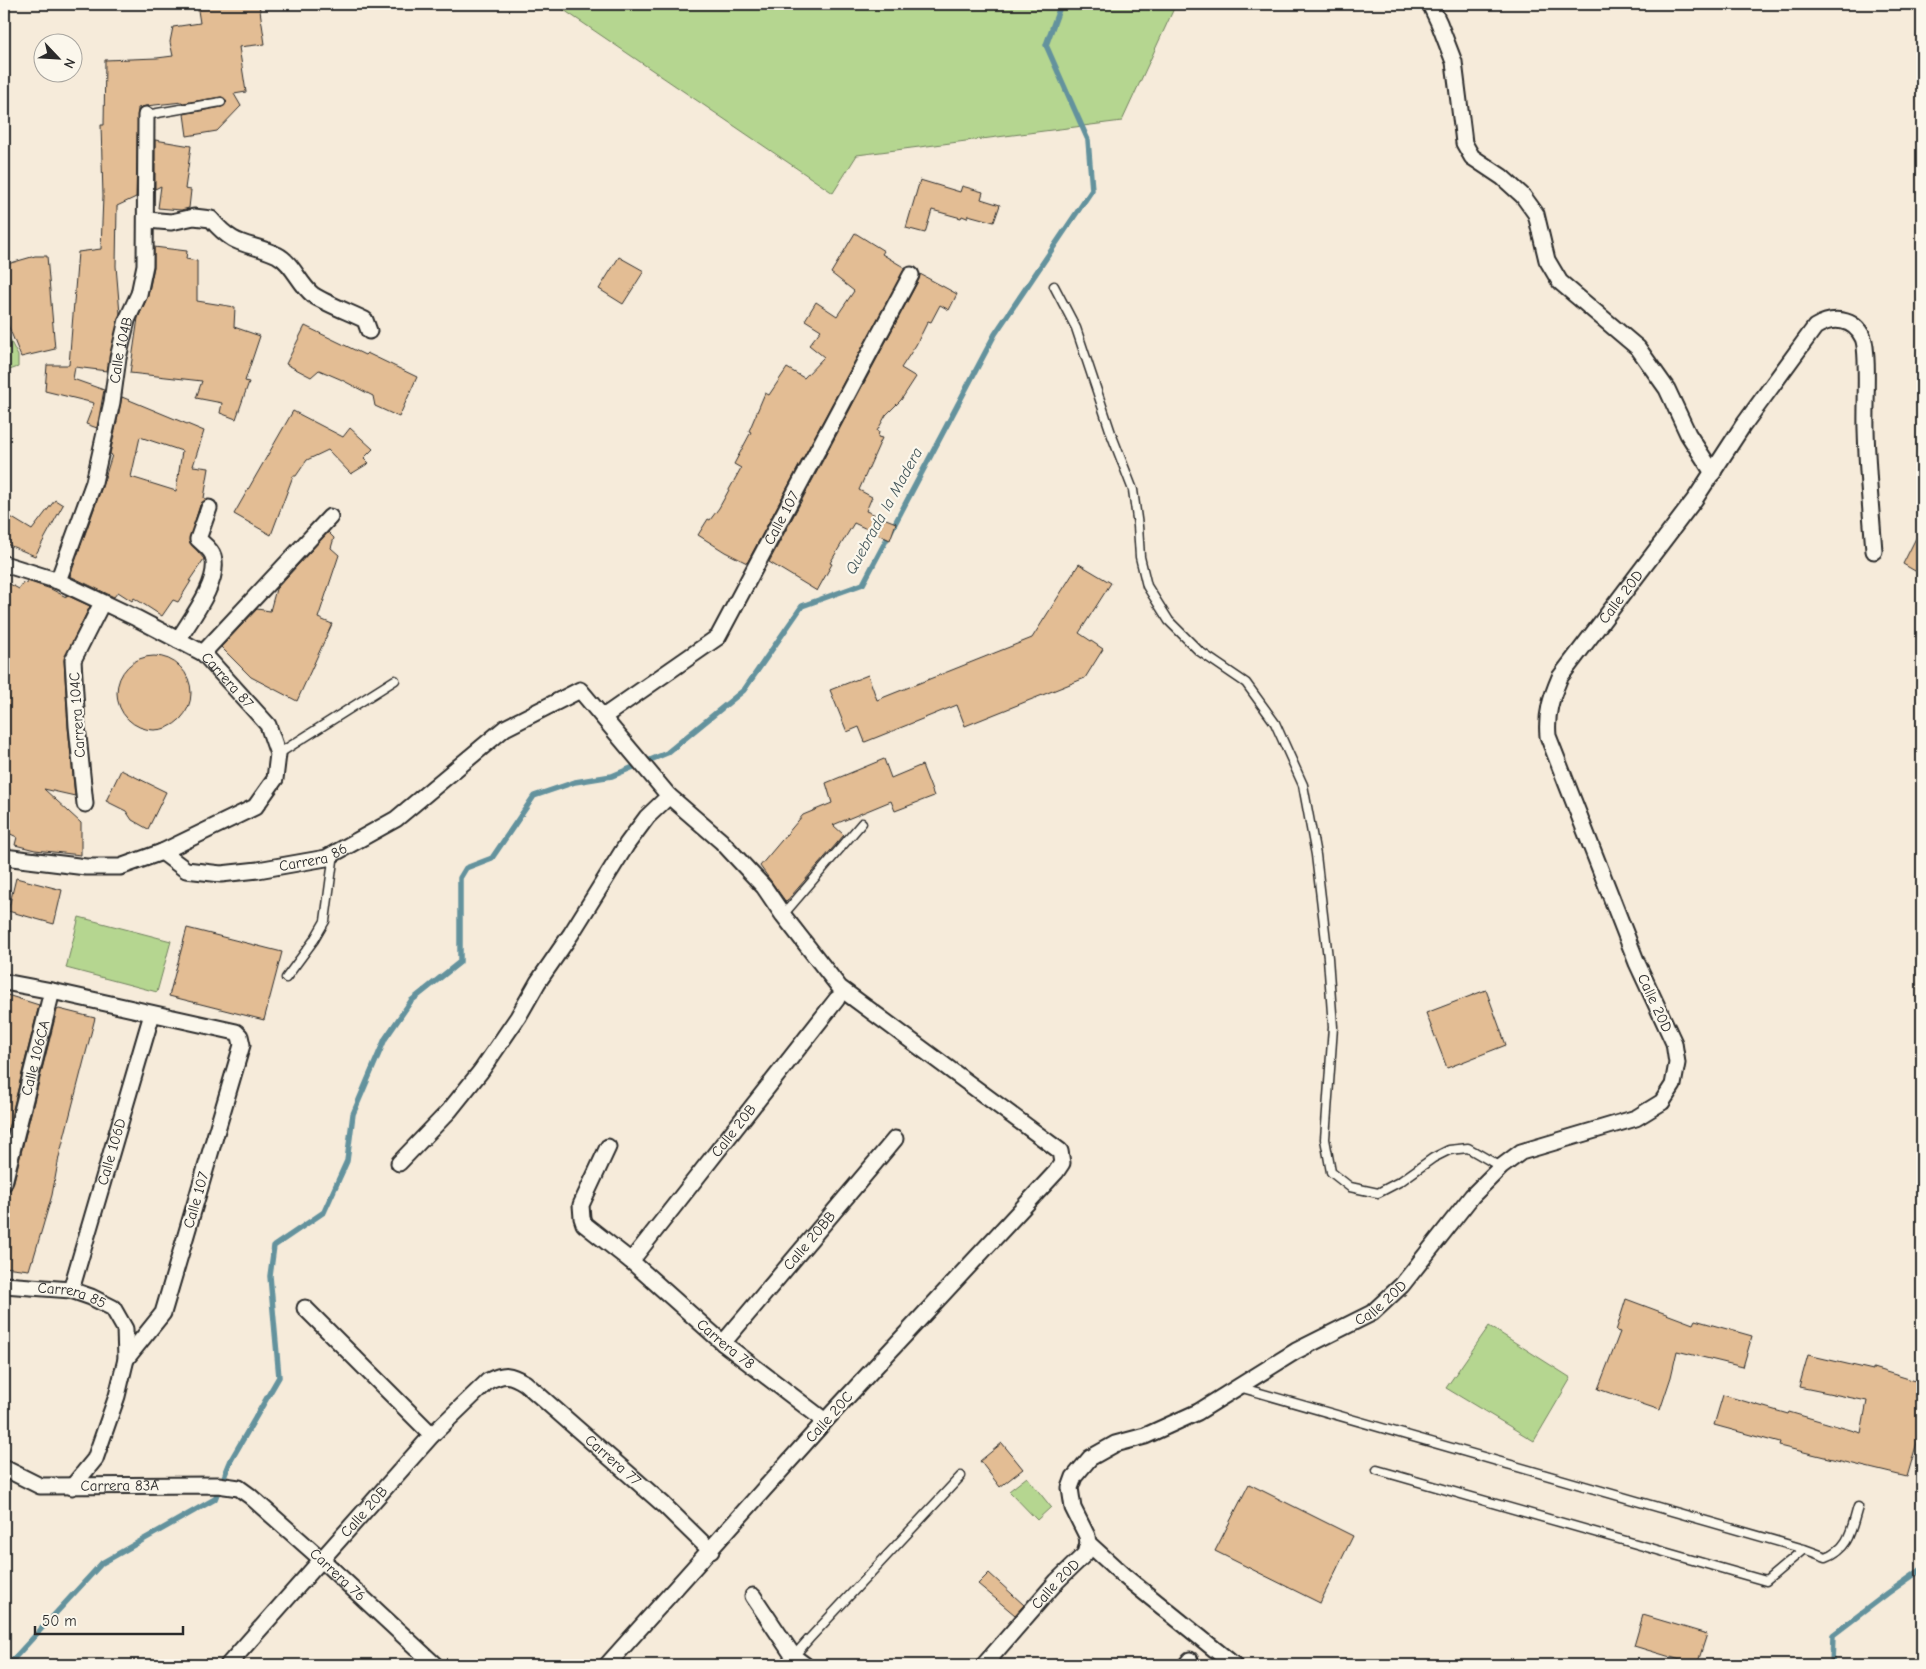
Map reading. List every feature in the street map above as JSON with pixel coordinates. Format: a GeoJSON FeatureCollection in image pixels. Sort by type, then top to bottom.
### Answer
{"type":"FeatureCollection","features":[{"type":"Feature","properties":{"kind":"street"},"geometry":{"type":"LineString","coordinates":[[1430,4],[1440,23],[1454,62],[1463,134],[1469,153],[1502,176],[1523,196],[1536,214],[1547,260],[1560,282],[1638,348],[1667,389],[1688,434],[1713,473]]}},
{"type":"Feature","properties":{"kind":"street","name":"Calle 104B"},"geometry":{"type":"LineString","coordinates":[[58,581],[94,482],[112,402],[118,358],[127,320],[139,294],[145,265],[147,220],[146,115]]}},
{"type":"Feature","properties":{"kind":"street"},"geometry":{"type":"LineString","coordinates":[[147,220],[178,222],[187,217],[211,219],[225,235],[233,240],[278,256],[284,260],[313,294],[365,320],[369,331]]}},
{"type":"Feature","properties":{"kind":"street","name":"Calle 107"},"geometry":{"type":"LineString","coordinates":[[603,717],[718,637],[910,275]]}},
{"type":"Feature","properties":{"kind":"street","name":"Calle 20D"},"geometry":{"type":"LineString","coordinates":[[984,1665],[1057,1581],[1085,1554],[1088,1543],[1087,1536],[1073,1508],[1070,1488],[1074,1477],[1090,1458],[1115,1444],[1145,1436],[1198,1412],[1296,1351],[1372,1313],[1402,1285],[1472,1196],[1501,1167],[1521,1152],[1636,1118],[1662,1102],[1673,1085],[1677,1063],[1674,1043],[1637,963],[1548,736],[1547,718],[1550,701],[1560,677],[1695,499],[1742,428],[1815,326],[1835,319],[1856,327],[1864,340],[1865,428],[1874,551]]}},
{"type":"Feature","properties":{"kind":"street"},"geometry":{"type":"LineString","coordinates":[[178,640],[209,589],[214,557],[198,539],[209,508]]}},
{"type":"Feature","properties":{"kind":"street"},"geometry":{"type":"LineString","coordinates":[[203,653],[330,517]]}},
{"type":"Feature","properties":{"kind":"street","name":"Carrera 87"},"geometry":{"type":"LineString","coordinates":[[4,564],[58,581],[203,653],[268,726],[278,754],[275,778],[255,807],[162,852]]}},
{"type":"Feature","properties":{"kind":"street","name":"Carrera 104C"},"geometry":{"type":"LineString","coordinates":[[85,804],[73,660],[102,603]]}},
{"type":"Feature","properties":{"kind":"street","name":"Carrera 86"},"geometry":{"type":"LineString","coordinates":[[162,852],[186,870],[221,874],[258,870],[326,858],[396,819],[505,728],[580,690],[603,717]]}},
{"type":"Feature","properties":{"kind":"street"},"geometry":{"type":"LineString","coordinates":[[603,717],[669,796],[721,841],[764,887],[783,915]]}},
{"type":"Feature","properties":{"kind":"street"},"geometry":{"type":"LineString","coordinates":[[399,1163],[449,1111],[481,1071],[518,1017],[538,982],[571,934],[626,844],[647,817],[669,796]]}},
{"type":"Feature","properties":{"kind":"street"},"geometry":{"type":"LineString","coordinates":[[4,857],[86,867],[120,867],[162,852]]}},
{"type":"Feature","properties":{"kind":"street","name":"Calle 20C"},"geometry":{"type":"LineString","coordinates":[[607,1665],[711,1551],[825,1421],[1056,1172],[1062,1163],[1060,1151],[840,988],[783,915]]}},
{"type":"Feature","properties":{"kind":"street"},"geometry":{"type":"LineString","coordinates":[[4,982],[152,1014]]}},
{"type":"Feature","properties":{"kind":"street","name":"Calle 106CA"},"geometry":{"type":"LineString","coordinates":[[4,1183],[52,991]]}},
{"type":"Feature","properties":{"kind":"street","name":"Calle 20B"},"geometry":{"type":"LineString","coordinates":[[631,1261],[837,999]]}},
{"type":"Feature","properties":{"kind":"street","name":"Calle 107"},"geometry":{"type":"LineString","coordinates":[[126,1359],[163,1312],[242,1045],[240,1036],[236,1032],[152,1014]]}},
{"type":"Feature","properties":{"kind":"street","name":"Calle 106D"},"geometry":{"type":"LineString","coordinates":[[72,1290],[152,1014]]}},
{"type":"Feature","properties":{"kind":"street","name":"Calle 20BB"},"geometry":{"type":"LineString","coordinates":[[723,1343],[895,1139]]}},
{"type":"Feature","properties":{"kind":"street","name":"Carrera 78"},"geometry":{"type":"LineString","coordinates":[[608,1147],[581,1205],[584,1224],[631,1261],[723,1343],[825,1421]]}},
{"type":"Feature","properties":{"kind":"street","name":"Carrera 85"},"geometry":{"type":"LineString","coordinates":[[6,1287],[72,1290],[91,1296],[113,1308],[125,1328]]}},
{"type":"Feature","properties":{"kind":"street"},"geometry":{"type":"LineString","coordinates":[[305,1308],[432,1435]]}},
{"type":"Feature","properties":{"kind":"street","name":"Calle 107"},"geometry":{"type":"LineString","coordinates":[[72,1487],[95,1460],[117,1396],[126,1359],[125,1328]]}},
{"type":"Feature","properties":{"kind":"street","name":"Calle 20B"},"geometry":{"type":"LineString","coordinates":[[228,1665],[432,1435],[488,1381],[500,1375],[513,1376]]}},
{"type":"Feature","properties":{"kind":"street","name":"Carrera 77"},"geometry":{"type":"LineString","coordinates":[[513,1376],[586,1436],[664,1505],[711,1551]]}},
{"type":"Feature","properties":{"kind":"street","name":"Carrera 83A"},"geometry":{"type":"LineString","coordinates":[[4,1468],[40,1486],[218,1485],[239,1488]]}},
{"type":"Feature","properties":{"kind":"street","name":"Carrera 76"},"geometry":{"type":"LineString","coordinates":[[239,1488],[321,1559],[435,1665]]}},
{"type":"Feature","properties":{"kind":"street"},"geometry":{"type":"LineString","coordinates":[[1088,1543],[1123,1575],[1234,1665]]}},
{"type":"Feature","properties":{"kind":"street"},"geometry":{"type":"LineString","coordinates":[[752,1596],[795,1663]]}},
{"type":"Feature","properties":{"kind":"lane"},"geometry":{"type":"LineString","coordinates":[[146,115],[220,102]]}},
{"type":"Feature","properties":{"kind":"lane"},"geometry":{"type":"LineString","coordinates":[[1054,286],[1076,328],[1112,436],[1133,490],[1140,557],[1148,586],[1169,621],[1199,650],[1246,683],[1275,723],[1303,786],[1316,855],[1329,968],[1333,1028],[1325,1140],[1331,1172],[1350,1187],[1378,1193],[1401,1181],[1433,1158],[1449,1150],[1468,1148],[1501,1167]]}},
{"type":"Feature","properties":{"kind":"lane"},"geometry":{"type":"LineString","coordinates":[[278,754],[395,680]]}},
{"type":"Feature","properties":{"kind":"lane"},"geometry":{"type":"LineString","coordinates":[[783,915],[862,823]]}},
{"type":"Feature","properties":{"kind":"lane"},"geometry":{"type":"LineString","coordinates":[[286,978],[325,922],[334,854]]}},
{"type":"Feature","properties":{"kind":"lane"},"geometry":{"type":"LineString","coordinates":[[1239,1387],[1804,1549],[1826,1557],[1837,1553],[1846,1544],[1858,1507]]}},
{"type":"Feature","properties":{"kind":"lane"},"geometry":{"type":"LineString","coordinates":[[1377,1470],[1766,1581],[1804,1549]]}},
{"type":"Feature","properties":{"kind":"lane"},"geometry":{"type":"LineString","coordinates":[[795,1663],[809,1639],[960,1476]]}},
{"type":"Feature","properties":{"kind":"green space"},"geometry":{"type":"Polygon","coordinates":[[[555,4],[1176,4],[1122,121],[857,155],[833,193],[555,4]]]}},
{"type":"Feature","properties":{"kind":"green space"},"geometry":{"type":"Polygon","coordinates":[[[4,328],[18,356],[18,367],[4,372],[4,328]]]}},
{"type":"Feature","properties":{"kind":"green space"},"geometry":{"type":"Polygon","coordinates":[[[79,917],[171,941],[157,992],[66,968],[79,917]]]}},
{"type":"Feature","properties":{"kind":"green space"},"geometry":{"type":"Polygon","coordinates":[[[1489,1326],[1571,1378],[1534,1441],[1446,1388],[1489,1326]]]}},
{"type":"Feature","properties":{"kind":"green space"},"geometry":{"type":"Polygon","coordinates":[[[1027,1477],[1051,1507],[1037,1520],[1009,1491],[1027,1477]]]}},
{"type":"Feature","properties":{"kind":"building"},"geometry":{"type":"Polygon","coordinates":[[[197,4],[259,4],[265,44],[239,47],[246,92],[234,94],[241,106],[217,131],[187,136],[184,114],[222,107],[227,102],[222,97],[138,108],[136,197],[117,206],[116,266],[120,314],[107,371],[75,367],[73,379],[104,390],[97,428],[86,424],[94,403],[45,391],[47,365],[69,365],[78,252],[101,249],[103,196],[101,125],[104,125],[105,60],[173,56],[170,42],[173,27],[200,23],[197,4]]]}},
{"type":"Feature","properties":{"kind":"building"},"geometry":{"type":"Polygon","coordinates":[[[155,140],[191,146],[185,189],[191,190],[189,208],[181,210],[158,208],[161,186],[155,189],[155,140]]]}},
{"type":"Feature","properties":{"kind":"building"},"geometry":{"type":"Polygon","coordinates":[[[920,180],[960,192],[962,186],[983,192],[981,199],[1000,205],[994,222],[968,215],[967,218],[962,216],[961,218],[932,210],[925,233],[906,228],[920,180]]]}},
{"type":"Feature","properties":{"kind":"building"},"geometry":{"type":"Polygon","coordinates":[[[855,233],[884,251],[882,254],[905,268],[747,563],[698,535],[708,519],[710,520],[719,508],[741,468],[734,464],[751,432],[749,431],[765,393],[769,395],[787,368],[804,378],[824,357],[809,345],[821,330],[805,320],[816,302],[837,316],[854,291],[831,273],[855,233]]]}},
{"type":"Feature","properties":{"kind":"building"},"geometry":{"type":"Polygon","coordinates":[[[154,247],[187,251],[186,259],[197,261],[197,301],[235,307],[234,327],[260,336],[245,381],[249,382],[236,419],[220,413],[222,403],[196,398],[202,381],[130,373],[138,318],[148,296],[154,267],[154,247]]]}},
{"type":"Feature","properties":{"kind":"building"},"geometry":{"type":"Polygon","coordinates":[[[35,256],[47,256],[55,349],[21,357],[4,315],[4,265],[35,256]]]}},
{"type":"Feature","properties":{"kind":"building"},"geometry":{"type":"Polygon","coordinates":[[[619,257],[644,271],[623,304],[599,289],[619,257]]]}},
{"type":"Feature","properties":{"kind":"building"},"geometry":{"type":"Polygon","coordinates":[[[920,274],[957,294],[949,310],[940,305],[931,322],[928,321],[916,345],[901,368],[916,377],[901,400],[886,415],[877,431],[879,432],[878,437],[882,438],[859,490],[872,497],[866,511],[896,523],[890,540],[854,523],[830,563],[832,564],[817,591],[769,562],[920,274]]]}},
{"type":"Feature","properties":{"kind":"building"},"geometry":{"type":"Polygon","coordinates":[[[305,326],[365,355],[367,353],[417,377],[399,417],[375,406],[373,396],[340,379],[319,370],[311,377],[286,364],[305,326]]]}},
{"type":"Feature","properties":{"kind":"building"},"geometry":{"type":"Polygon","coordinates":[[[122,397],[204,431],[193,466],[209,468],[204,498],[207,499],[200,505],[189,541],[204,559],[178,602],[173,600],[162,616],[134,598],[132,601],[118,592],[114,597],[70,576],[103,484],[112,455],[110,454],[122,397]],[[140,437],[131,477],[176,491],[182,451],[140,437]]]}},
{"type":"Feature","properties":{"kind":"building"},"geometry":{"type":"Polygon","coordinates":[[[293,411],[343,437],[350,428],[373,449],[364,458],[369,463],[351,474],[328,450],[307,460],[296,476],[293,476],[271,535],[234,514],[293,411]]]}},
{"type":"Feature","properties":{"kind":"building"},"geometry":{"type":"Polygon","coordinates":[[[55,500],[63,505],[35,556],[4,543],[4,513],[32,530],[55,500]]]}},
{"type":"Feature","properties":{"kind":"building"},"geometry":{"type":"Polygon","coordinates":[[[1922,526],[1922,575],[1903,564],[1922,526]]]}},
{"type":"Feature","properties":{"kind":"building"},"geometry":{"type":"Polygon","coordinates":[[[328,532],[334,538],[331,548],[339,555],[318,618],[332,624],[297,701],[251,677],[221,647],[257,609],[270,611],[276,589],[328,532]]]}},
{"type":"Feature","properties":{"kind":"building"},"geometry":{"type":"Polygon","coordinates":[[[1079,564],[1111,583],[1079,633],[1103,649],[1085,678],[965,726],[957,705],[865,742],[859,727],[847,732],[830,690],[868,675],[877,700],[1032,638],[1079,564]]]}},
{"type":"Feature","properties":{"kind":"building"},"geometry":{"type":"Polygon","coordinates":[[[4,581],[19,589],[27,581],[90,606],[64,660],[75,796],[44,789],[81,823],[81,855],[35,850],[15,845],[17,837],[4,831],[4,581]]]}},
{"type":"Feature","properties":{"kind":"building"},"geometry":{"type":"Polygon","coordinates":[[[147,656],[161,656],[175,662],[185,672],[191,686],[189,707],[175,724],[161,730],[147,730],[133,724],[123,714],[117,700],[117,686],[123,672],[133,662],[147,656]]]}},
{"type":"Feature","properties":{"kind":"building"},"geometry":{"type":"Polygon","coordinates":[[[884,759],[891,778],[922,765],[934,796],[895,811],[891,801],[833,825],[844,835],[786,902],[760,866],[803,815],[832,803],[826,783],[884,759]]]}},
{"type":"Feature","properties":{"kind":"building"},"geometry":{"type":"Polygon","coordinates":[[[121,770],[166,792],[148,829],[132,820],[126,811],[106,801],[121,770]]]}},
{"type":"Feature","properties":{"kind":"building"},"geometry":{"type":"Polygon","coordinates":[[[16,878],[62,890],[54,924],[8,911],[16,878]]]}},
{"type":"Feature","properties":{"kind":"building"},"geometry":{"type":"Polygon","coordinates":[[[187,928],[282,952],[264,1020],[169,996],[187,928]]]}},
{"type":"Feature","properties":{"kind":"building"},"geometry":{"type":"Polygon","coordinates":[[[1486,990],[1506,1045],[1447,1068],[1426,1013],[1486,990]]]}},
{"type":"Feature","properties":{"kind":"building"},"geometry":{"type":"Polygon","coordinates":[[[4,994],[39,1005],[4,1145],[4,994]]]}},
{"type":"Feature","properties":{"kind":"building"},"geometry":{"type":"Polygon","coordinates":[[[57,1010],[95,1018],[59,1157],[52,1195],[33,1260],[29,1270],[4,1267],[4,1192],[10,1190],[13,1185],[57,1010]]]}},
{"type":"Feature","properties":{"kind":"building"},"geometry":{"type":"Polygon","coordinates":[[[1626,1299],[1693,1324],[1695,1320],[1752,1336],[1743,1367],[1677,1351],[1660,1410],[1598,1389],[1620,1332],[1616,1331],[1626,1299]]]}},
{"type":"Feature","properties":{"kind":"building"},"geometry":{"type":"Polygon","coordinates":[[[1808,1355],[1873,1370],[1873,1368],[1922,1383],[1922,1425],[1907,1477],[1779,1446],[1780,1443],[1714,1425],[1723,1395],[1861,1433],[1867,1401],[1799,1387],[1808,1355]]]}},
{"type":"Feature","properties":{"kind":"building"},"geometry":{"type":"Polygon","coordinates":[[[1002,1443],[1023,1469],[1000,1487],[980,1461],[1002,1443]]]}},
{"type":"Feature","properties":{"kind":"building"},"geometry":{"type":"Polygon","coordinates":[[[1249,1484],[1353,1536],[1320,1603],[1215,1551],[1249,1484]]]}},
{"type":"Feature","properties":{"kind":"building"},"geometry":{"type":"Polygon","coordinates":[[[989,1573],[1024,1605],[1015,1615],[978,1584],[989,1573]]]}},
{"type":"Feature","properties":{"kind":"building"},"geometry":{"type":"Polygon","coordinates":[[[1643,1615],[1707,1634],[1697,1665],[1634,1646],[1643,1615]]]}},
{"type":"Feature","properties":{"kind":"waterway","name":"Quebrada la Madera"},"geometry":{"type":"LineString","coordinates":[[8,1665],[102,1563],[215,1499],[231,1460],[279,1377],[270,1276],[274,1246],[324,1212],[347,1161],[353,1114],[385,1039],[411,1001],[460,962],[460,878],[466,868],[492,858],[534,796],[575,782],[612,776],[667,753],[744,690],[802,606],[863,584],[995,334],[1092,190],[1088,140],[1046,45],[1061,4]]}},
{"type":"Feature","properties":{"kind":"waterway"},"geometry":{"type":"LineString","coordinates":[[1832,1665],[1833,1635],[1922,1569]]}}]}
